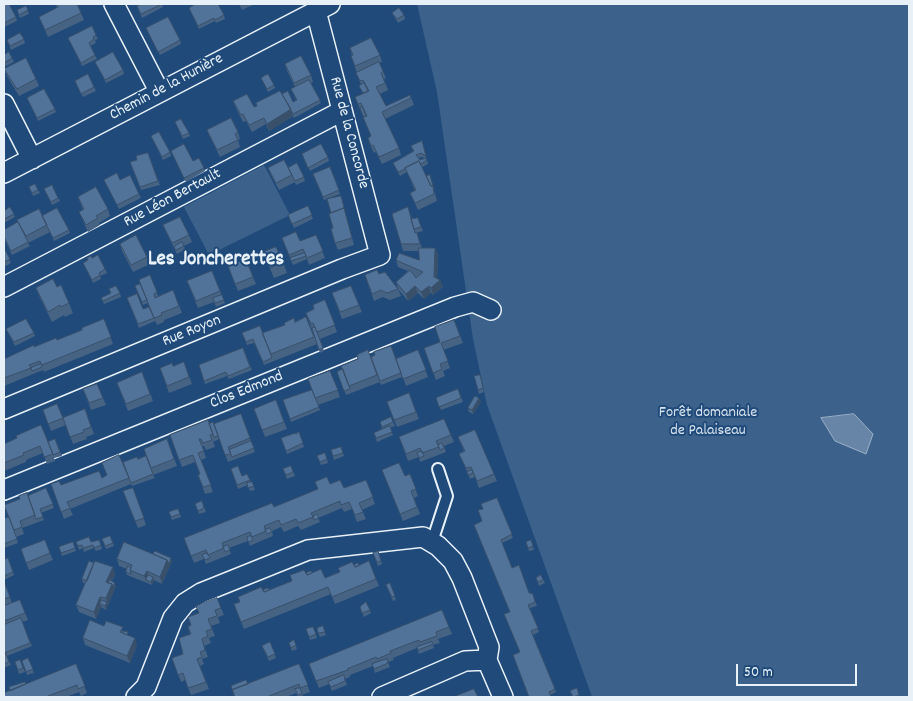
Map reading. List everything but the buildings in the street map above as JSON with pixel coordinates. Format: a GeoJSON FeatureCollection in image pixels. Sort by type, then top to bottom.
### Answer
{"type":"FeatureCollection","features":[{"type":"Feature","properties":{"kind":"street"},"geometry":{"type":"LineString","coordinates":[[114,4],[159,91]]}},
{"type":"Feature","properties":{"kind":"street","name":"Chemin de la Hunière"},"geometry":{"type":"LineString","coordinates":[[4,173],[323,7]]}},
{"type":"Feature","properties":{"kind":"street","name":"Rue de la Concorde"},"geometry":{"type":"LineString","coordinates":[[323,7],[342,111],[380,255]]}},
{"type":"Feature","properties":{"kind":"street"},"geometry":{"type":"LineString","coordinates":[[4,104],[32,159]]}},
{"type":"Feature","properties":{"kind":"street","name":"Rue Léon Bertault"},"geometry":{"type":"LineString","coordinates":[[4,287],[342,111]]}},
{"type":"Feature","properties":{"kind":"street","name":"Rue Royon"},"geometry":{"type":"LineString","coordinates":[[4,409],[380,255]]}},
{"type":"Feature","properties":{"kind":"street","name":"Clos Edmond"},"geometry":{"type":"LineString","coordinates":[[4,490],[455,307],[473,302],[491,310]]}},
{"type":"Feature","properties":{"kind":"street"},"geometry":{"type":"LineString","coordinates":[[136,697],[146,687],[173,618],[185,603],[201,593],[308,550],[423,537],[438,546],[447,563],[462,578],[489,647],[487,660],[503,697]]}},
{"type":"Feature","properties":{"kind":"street"},"geometry":{"type":"LineString","coordinates":[[382,697],[465,661],[487,660]]}},
{"type":"Feature","properties":{"kind":"lane"},"geometry":{"type":"LineString","coordinates":[[432,542],[447,496],[438,469]]}},
{"type":"Feature","properties":{"kind":"green space","name":"Forêt domaniale de Palaiseau"},"geometry":{"type":"Polygon","coordinates":[[[417,4],[909,4],[909,697],[592,697],[487,405],[473,339],[437,92],[417,4]]]}},
{"type":"Feature","properties":{"kind":"green space"},"geometry":{"type":"Polygon","coordinates":[[[264,165],[290,215],[209,255],[184,207],[264,165]]]}},
{"type":"Feature","properties":{"kind":"shaded area"},"geometry":{"type":"Polygon","coordinates":[[[854,414],[873,434],[866,454],[835,441],[821,418],[854,414]]]}},
{"type":"Feature","properties":{"kind":"district","name":"Les Joncherettes"},"geometry":{"type":"Point","coordinates":[216,261]}}]}
